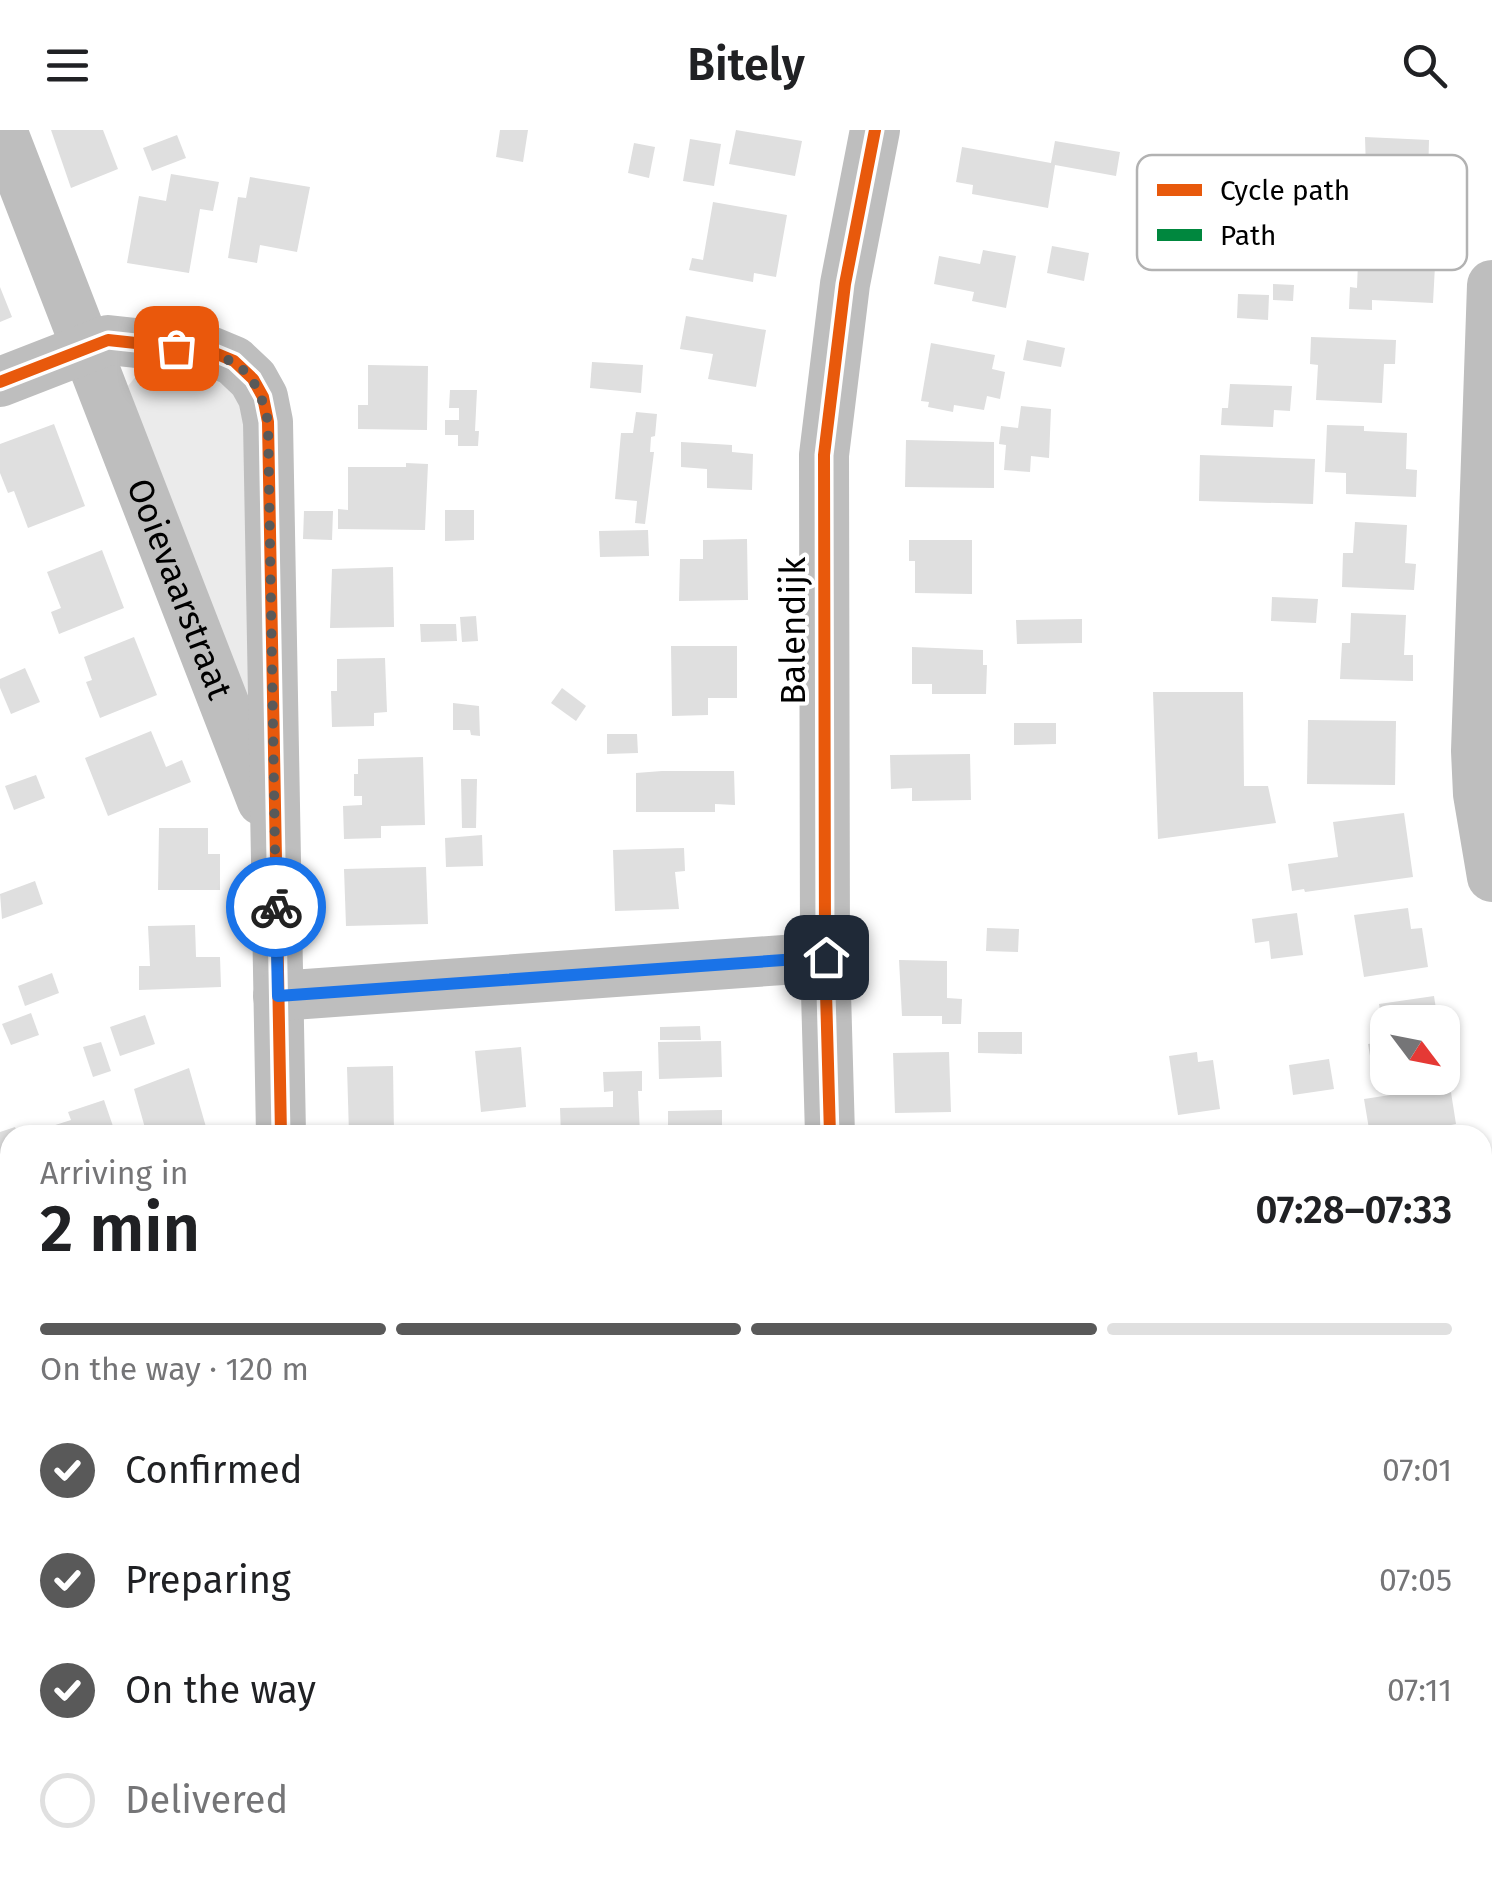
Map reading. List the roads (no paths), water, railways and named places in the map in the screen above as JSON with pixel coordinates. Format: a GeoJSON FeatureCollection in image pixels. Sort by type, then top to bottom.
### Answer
{"type":"FeatureCollection","features":[{"type":"Feature","properties":{"kind":"street","name":"Ooievaarstraat"},"geometry":{"type":"LineString","coordinates":[[2,130],[274,832]]}},
{"type":"Feature","properties":{"kind":"street","name":"Balendijk"},"geometry":{"type":"LineString","coordinates":[[830,1125],[824,455],[845,284],[874,130]]}},
{"type":"Feature","properties":{"kind":"street"},"geometry":{"type":"LineString","coordinates":[[1492,284],[1488,501],[1476,751],[1478,794],[1492,876]]}},
{"type":"Feature","properties":{"kind":"street","name":"Ooievaarstraat"},"geometry":{"type":"LineString","coordinates":[[85,349],[108,340],[210,351],[234,360],[253,379],[263,398],[268,422],[281,1125]]}},
{"type":"Feature","properties":{"kind":"street"},"geometry":{"type":"LineString","coordinates":[[0,382],[85,349]]}},
{"type":"Feature","properties":{"kind":"street"},"geometry":{"type":"LineString","coordinates":[[278,996],[826,957]]}}]}
